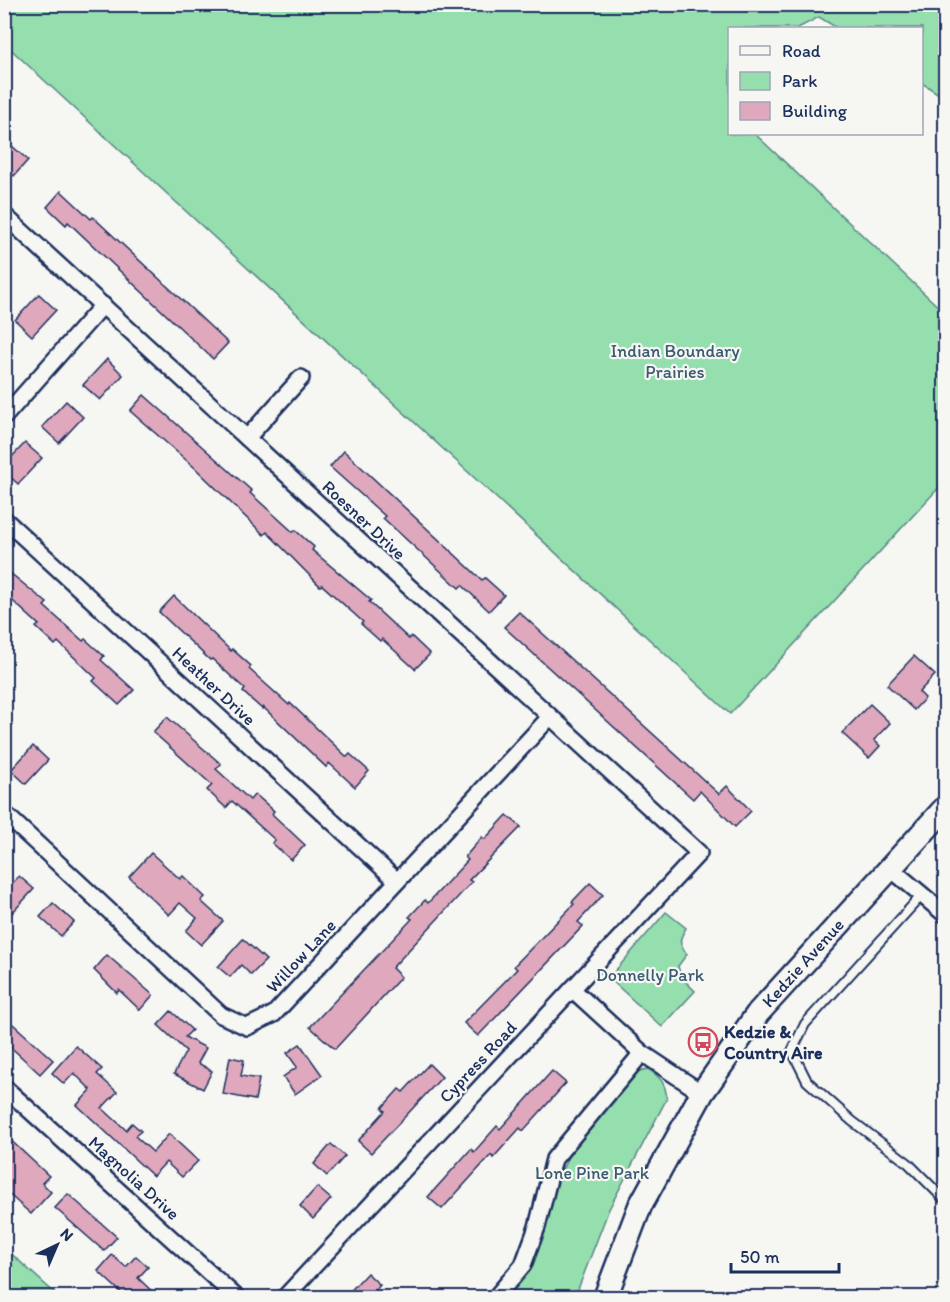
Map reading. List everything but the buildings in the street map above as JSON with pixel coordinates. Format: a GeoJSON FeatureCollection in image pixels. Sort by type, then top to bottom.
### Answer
{"type":"FeatureCollection","features":[{"type":"Feature","properties":{"kind":"main road","name":"Kedzie Avenue"},"geometry":{"type":"LineString","coordinates":[[605,1298],[640,1206],[702,1093],[758,1012],[945,807]]}},
{"type":"Feature","properties":{"kind":"street","name":"Roesner Drive"},"geometry":{"type":"LineString","coordinates":[[4,215],[699,853]]}},
{"type":"Feature","properties":{"kind":"street"},"geometry":{"type":"LineString","coordinates":[[4,417],[104,305]]}},
{"type":"Feature","properties":{"kind":"street"},"geometry":{"type":"LineString","coordinates":[[247,438],[301,378]]}},
{"type":"Feature","properties":{"kind":"street","name":"Heather Drive"},"geometry":{"type":"LineString","coordinates":[[4,519],[398,881]]}},
{"type":"Feature","properties":{"kind":"street","name":"Willow Lane"},"geometry":{"type":"LineString","coordinates":[[4,813],[221,1015],[247,1027],[274,1014],[549,717]]}},
{"type":"Feature","properties":{"kind":"street","name":"Cypress Road"},"geometry":{"type":"LineString","coordinates":[[284,1298],[699,853]]}},
{"type":"Feature","properties":{"kind":"street"},"geometry":{"type":"LineString","coordinates":[[890,868],[945,915]]}},
{"type":"Feature","properties":{"kind":"street"},"geometry":{"type":"LineString","coordinates":[[572,989],[642,1053],[702,1093]]}},
{"type":"Feature","properties":{"kind":"street"},"geometry":{"type":"LineString","coordinates":[[495,1298],[523,1266],[537,1227],[554,1159],[642,1053]]}},
{"type":"Feature","properties":{"kind":"street","name":"Magnolia Drive"},"geometry":{"type":"LineString","coordinates":[[4,1087],[237,1298]]}},
{"type":"Feature","properties":{"kind":"lane"},"geometry":{"type":"LineString","coordinates":[[922,895],[805,1024],[792,1051],[807,1081],[852,1121],[908,1163],[945,1201]]}},
{"type":"Feature","properties":{"kind":"green space","name":"Indian Boundary Prairies"},"geometry":{"type":"Polygon","coordinates":[[[4,5],[945,5],[945,98],[923,84],[923,27],[835,27],[819,17],[800,27],[728,27],[728,135],[756,135],[945,313],[945,481],[730,714],[5,44],[4,5]]]}},
{"type":"Feature","properties":{"kind":"green space","name":"Donnelly Park"},"geometry":{"type":"Polygon","coordinates":[[[666,912],[686,928],[680,941],[687,954],[678,966],[681,977],[695,991],[662,1027],[609,978],[666,912]]]}},
{"type":"Feature","properties":{"kind":"green space","name":"Lone Pine Park"},"geometry":{"type":"Polygon","coordinates":[[[648,1069],[662,1081],[667,1098],[609,1209],[575,1297],[505,1298],[537,1252],[544,1234],[549,1205],[574,1146],[621,1084],[636,1073],[648,1069]]]}},
{"type":"Feature","properties":{"kind":"green space"},"geometry":{"type":"Polygon","coordinates":[[[5,1248],[59,1297],[5,1297],[5,1248]]]}},
{"type":"Feature","properties":{"kind":"place","name":"Kedzie & Country Aire"},"geometry":{"type":"Point","coordinates":[703,1042]}}]}
